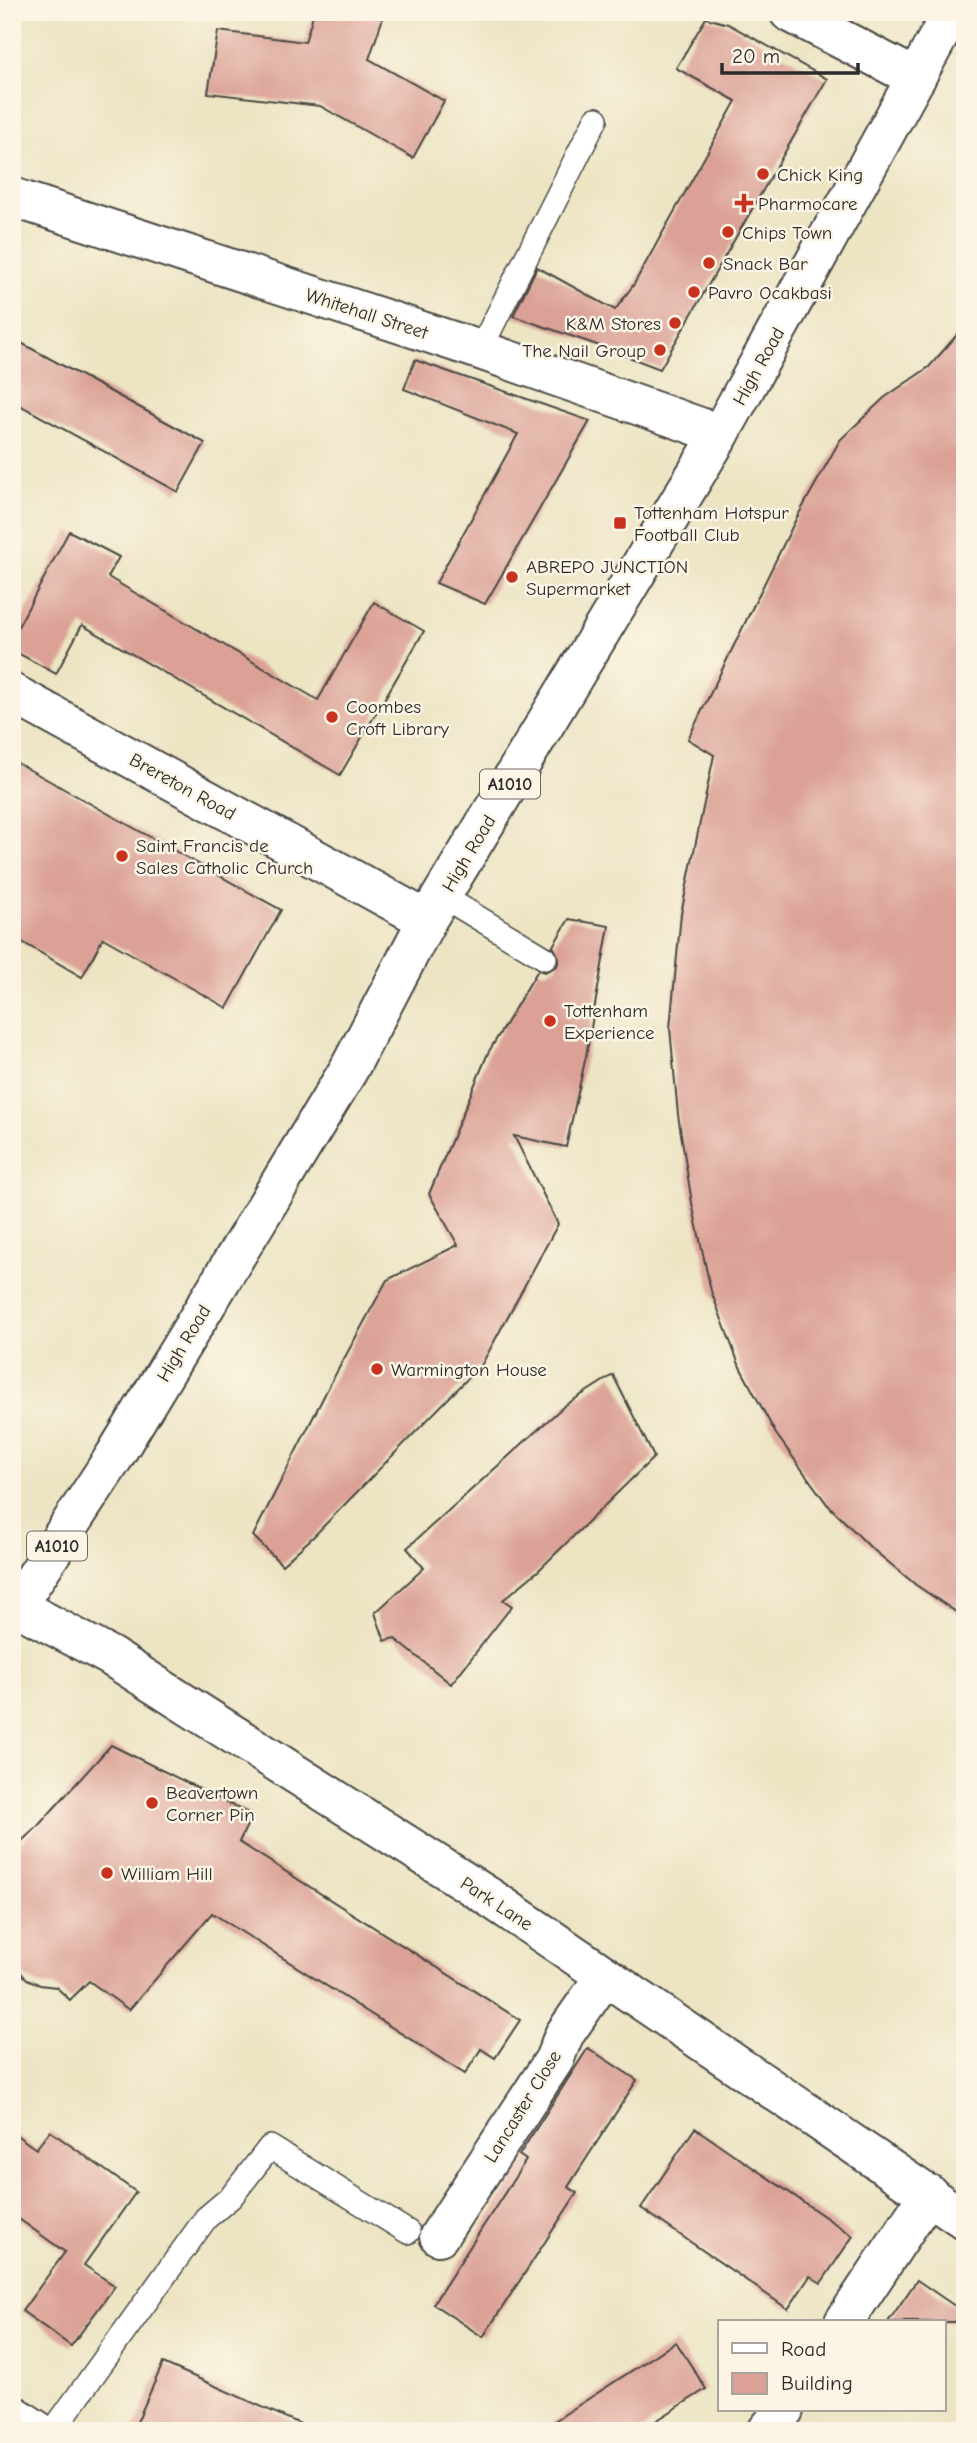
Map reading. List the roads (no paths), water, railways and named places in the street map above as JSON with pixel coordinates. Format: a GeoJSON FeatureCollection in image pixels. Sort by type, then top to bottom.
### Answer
{"type":"FeatureCollection","features":[{"type":"Feature","properties":{"kind":"street"},"geometry":{"type":"LineString","coordinates":[[789,12],[916,78]]}},
{"type":"Feature","properties":{"kind":"street","name":"High Road"},"geometry":{"type":"LineString","coordinates":[[14,1608],[114,1457],[349,1069],[434,908],[720,434],[952,12]]}},
{"type":"Feature","properties":{"kind":"street","name":"Whitehall Street"},"geometry":{"type":"LineString","coordinates":[[12,197],[480,350],[720,434]]}},
{"type":"Feature","properties":{"kind":"street","name":"Brereton Road"},"geometry":{"type":"LineString","coordinates":[[12,693],[434,908]]}},
{"type":"Feature","properties":{"kind":"street","name":"Park Lane"},"geometry":{"type":"LineString","coordinates":[[14,1608],[110,1656],[478,1890],[965,2220]]}},
{"type":"Feature","properties":{"kind":"street","name":"Lancaster Close"},"geometry":{"type":"LineString","coordinates":[[424,2234],[554,2060],[564,2035],[605,1976]]}},
{"type":"Feature","properties":{"kind":"street"},"geometry":{"type":"LineString","coordinates":[[845,2320],[929,2194]]}},
{"type":"Feature","properties":{"kind":"street"},"geometry":{"type":"LineString","coordinates":[[767,2431],[781,2412]]}},
{"type":"Feature","properties":{"kind":"street"},"geometry":{"type":"LineString","coordinates":[[12,2414],[38,2431]]}},
{"type":"Feature","properties":{"kind":"lane"},"geometry":{"type":"LineString","coordinates":[[480,350],[596,119]]}},
{"type":"Feature","properties":{"kind":"lane"},"geometry":{"type":"LineString","coordinates":[[434,908],[545,958]]}},
{"type":"Feature","properties":{"kind":"lane"},"geometry":{"type":"LineString","coordinates":[[53,2431],[206,2218],[231,2197],[270,2147],[424,2234]]}},
{"type":"Feature","properties":{"kind":"place","name":"Chick King"},"geometry":{"type":"Point","coordinates":[763,174]}},
{"type":"Feature","properties":{"kind":"place","name":"Pharmocare"},"geometry":{"type":"Point","coordinates":[744,203]}},
{"type":"Feature","properties":{"kind":"place","name":"Chips Town"},"geometry":{"type":"Point","coordinates":[728,232]}},
{"type":"Feature","properties":{"kind":"place","name":"Snack Bar"},"geometry":{"type":"Point","coordinates":[709,263]}},
{"type":"Feature","properties":{"kind":"place","name":"Pavro Ocakbasi"},"geometry":{"type":"Point","coordinates":[694,292]}},
{"type":"Feature","properties":{"kind":"place","name":"K&M Stores"},"geometry":{"type":"Point","coordinates":[675,323]}},
{"type":"Feature","properties":{"kind":"place","name":"The Nail Group"},"geometry":{"type":"Point","coordinates":[660,350]}},
{"type":"Feature","properties":{"kind":"place","name":"Tottenham Hotspur Football Club"},"geometry":{"type":"Point","coordinates":[620,523]}},
{"type":"Feature","properties":{"kind":"place","name":"ABREPO JUNCTION Supermarket"},"geometry":{"type":"Point","coordinates":[512,577]}},
{"type":"Feature","properties":{"kind":"place","name":"Coombes Croft Library"},"geometry":{"type":"Point","coordinates":[332,717]}},
{"type":"Feature","properties":{"kind":"place","name":"Saint Francis de Sales Catholic Church"},"geometry":{"type":"Point","coordinates":[122,856]}},
{"type":"Feature","properties":{"kind":"place","name":"Tottenham Experience"},"geometry":{"type":"Point","coordinates":[550,1021]}},
{"type":"Feature","properties":{"kind":"place","name":"Warmington House"},"geometry":{"type":"Point","coordinates":[377,1369]}},
{"type":"Feature","properties":{"kind":"place","name":"Beavertown Corner Pin"},"geometry":{"type":"Point","coordinates":[152,1803]}},
{"type":"Feature","properties":{"kind":"place","name":"William Hill"},"geometry":{"type":"Point","coordinates":[107,1873]}}]}
